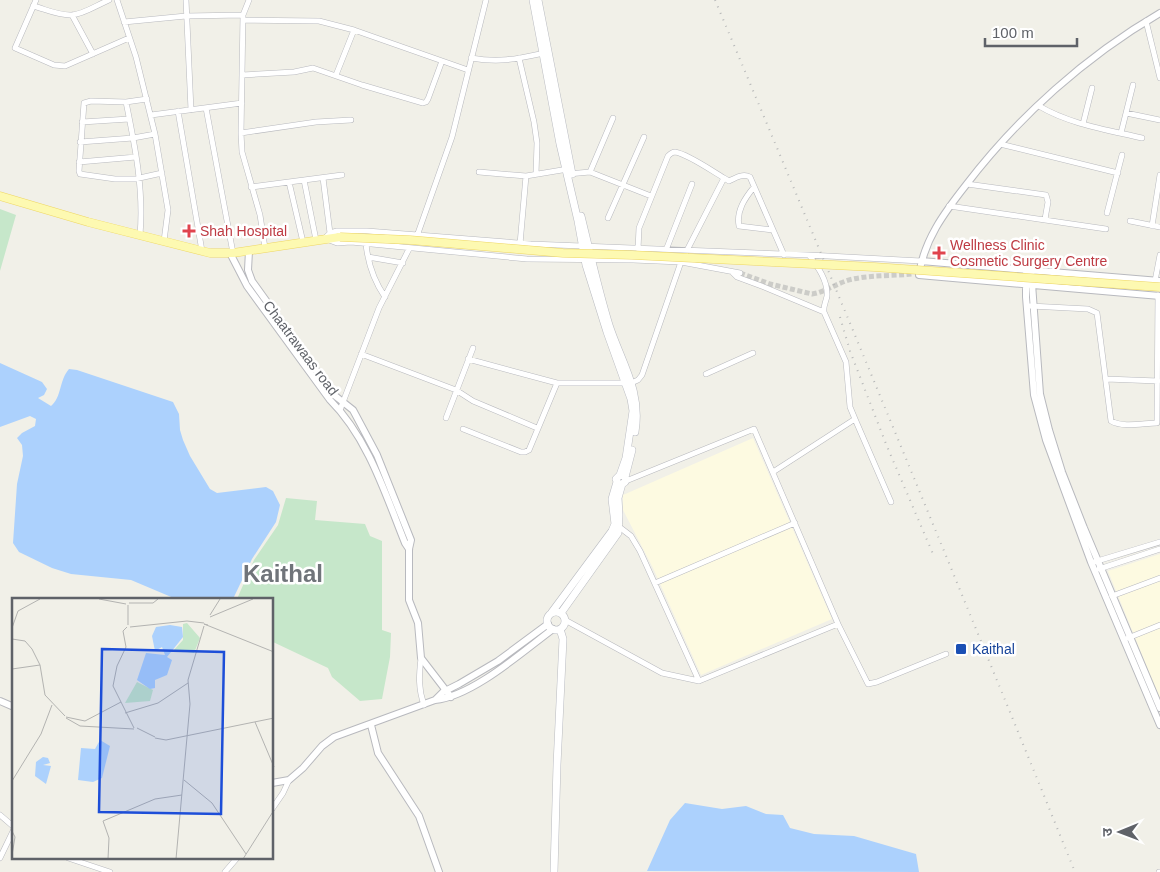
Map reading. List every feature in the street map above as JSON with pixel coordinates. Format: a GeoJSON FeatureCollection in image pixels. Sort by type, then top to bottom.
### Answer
{"type":"FeatureCollection","features":[{"type":"Feature","properties":{"kind":"main road"},"geometry":{"type":"LineString","coordinates":[[533,0],[546,52]]}},
{"type":"Feature","properties":{"kind":"main road"},"geometry":{"type":"LineString","coordinates":[[538,0],[546,52],[588,260],[628,383],[633,411],[622,480],[612,499],[618,533],[561,613]]}},
{"type":"Feature","properties":{"kind":"main road"},"geometry":{"type":"LineString","coordinates":[[0,196],[88,222],[210,253],[249,251],[340,237],[410,240],[563,253],[874,267],[1158,283]]}},
{"type":"Feature","properties":{"kind":"main road"},"geometry":{"type":"LineString","coordinates":[[554,872],[563,639],[553,627],[548,617],[617,526]]}},
{"type":"Feature","properties":{"kind":"main road"},"geometry":{"type":"LineString","coordinates":[[552,612],[561,613]]}},
{"type":"Feature","properties":{"kind":"main road"},"geometry":{"type":"LineString","coordinates":[[553,627],[564,624],[565,620],[561,613]]}},
{"type":"Feature","properties":{"kind":"street"},"geometry":{"type":"LineString","coordinates":[[36,0],[15,49],[54,66],[65,66],[129,38]]}},
{"type":"Feature","properties":{"kind":"street"},"geometry":{"type":"LineString","coordinates":[[33,6],[72,15],[109,0]]}},
{"type":"Feature","properties":{"kind":"street"},"geometry":{"type":"LineString","coordinates":[[117,0],[147,99],[155,134],[168,210],[164,241]]}},
{"type":"Feature","properties":{"kind":"street"},"geometry":{"type":"LineString","coordinates":[[186,0],[191,110]]}},
{"type":"Feature","properties":{"kind":"street"},"geometry":{"type":"LineString","coordinates":[[249,0],[243,17],[242,152],[260,215],[265,248]]}},
{"type":"Feature","properties":{"kind":"street"},"geometry":{"type":"LineString","coordinates":[[417,236],[452,137],[486,0]]}},
{"type":"Feature","properties":{"kind":"street"},"geometry":{"type":"LineString","coordinates":[[1030,306],[1088,309],[1097,313],[1110,417],[1114,423],[1158,422],[1159,296],[915,275],[926,247],[949,206],[1000,144],[1080,68],[1160,13]]}},
{"type":"Feature","properties":{"kind":"street"},"geometry":{"type":"LineString","coordinates":[[72,15],[93,54]]}},
{"type":"Feature","properties":{"kind":"street"},"geometry":{"type":"LineString","coordinates":[[124,22],[186,16],[319,21],[354,30],[468,70]]}},
{"type":"Feature","properties":{"kind":"street"},"geometry":{"type":"LineString","coordinates":[[1146,21],[1160,78]]}},
{"type":"Feature","properties":{"kind":"street"},"geometry":{"type":"LineString","coordinates":[[336,75],[354,30]]}},
{"type":"Feature","properties":{"kind":"street"},"geometry":{"type":"LineString","coordinates":[[471,58],[491,62],[506,62],[546,52]]}},
{"type":"Feature","properties":{"kind":"street"},"geometry":{"type":"LineString","coordinates":[[519,58],[534,122],[537,143],[536,174]]}},
{"type":"Feature","properties":{"kind":"street"},"geometry":{"type":"LineString","coordinates":[[242,74],[294,72],[313,68],[423,103],[428,98],[442,61]]}},
{"type":"Feature","properties":{"kind":"street"},"geometry":{"type":"LineString","coordinates":[[1121,133],[1132,86]]}},
{"type":"Feature","properties":{"kind":"street"},"geometry":{"type":"LineString","coordinates":[[1083,124],[1092,88]]}},
{"type":"Feature","properties":{"kind":"street"},"geometry":{"type":"LineString","coordinates":[[147,99],[126,102],[86,102],[83,105],[79,171],[80,174],[115,180],[162,174]]}},
{"type":"Feature","properties":{"kind":"street"},"geometry":{"type":"LineString","coordinates":[[126,102],[140,178],[142,210],[140,235]]}},
{"type":"Feature","properties":{"kind":"street"},"geometry":{"type":"LineString","coordinates":[[151,115],[242,103]]}},
{"type":"Feature","properties":{"kind":"street"},"geometry":{"type":"LineString","coordinates":[[1039,106],[1051,113],[1083,124],[1142,138]]}},
{"type":"Feature","properties":{"kind":"street"},"geometry":{"type":"LineString","coordinates":[[206,108],[232,253],[247,286],[330,400],[345,414],[374,466],[404,543],[409,549]]}},
{"type":"Feature","properties":{"kind":"street"},"geometry":{"type":"LineString","coordinates":[[178,111],[202,251]]}},
{"type":"Feature","properties":{"kind":"street"},"geometry":{"type":"LineString","coordinates":[[1126,112],[1160,120]]}},
{"type":"Feature","properties":{"kind":"street"},"geometry":{"type":"LineString","coordinates":[[82,122],[129,118]]}},
{"type":"Feature","properties":{"kind":"street"},"geometry":{"type":"LineString","coordinates":[[590,172],[613,118]]}},
{"type":"Feature","properties":{"kind":"street"},"geometry":{"type":"LineString","coordinates":[[241,133],[316,122],[351,120]]}},
{"type":"Feature","properties":{"kind":"street"},"geometry":{"type":"LineString","coordinates":[[80,142],[133,138],[155,134]]}},
{"type":"Feature","properties":{"kind":"street"},"geometry":{"type":"LineString","coordinates":[[608,218],[644,137]]}},
{"type":"Feature","properties":{"kind":"street"},"geometry":{"type":"LineString","coordinates":[[1000,144],[1118,173]]}},
{"type":"Feature","properties":{"kind":"street"},"geometry":{"type":"LineString","coordinates":[[638,248],[639,228],[668,156],[672,153],[694,160],[729,181],[740,176],[750,177],[784,255]]}},
{"type":"Feature","properties":{"kind":"street"},"geometry":{"type":"LineString","coordinates":[[1107,213],[1122,155]]}},
{"type":"Feature","properties":{"kind":"street"},"geometry":{"type":"LineString","coordinates":[[79,162],[136,157]]}},
{"type":"Feature","properties":{"kind":"street"},"geometry":{"type":"LineString","coordinates":[[479,172],[526,176],[569,171],[590,172],[651,196]]}},
{"type":"Feature","properties":{"kind":"street"},"geometry":{"type":"LineString","coordinates":[[251,187],[342,175]]}},
{"type":"Feature","properties":{"kind":"street"},"geometry":{"type":"LineString","coordinates":[[1152,226],[1160,175]]}},
{"type":"Feature","properties":{"kind":"street"},"geometry":{"type":"LineString","coordinates":[[520,244],[526,176]]}},
{"type":"Feature","properties":{"kind":"street"},"geometry":{"type":"LineString","coordinates":[[323,178],[330,233]]}},
{"type":"Feature","properties":{"kind":"street"},"geometry":{"type":"LineString","coordinates":[[468,359],[557,382],[628,383],[638,380],[642,375],[681,262],[724,178]]}},
{"type":"Feature","properties":{"kind":"street"},"geometry":{"type":"LineString","coordinates":[[304,180],[320,240]]}},
{"type":"Feature","properties":{"kind":"street"},"geometry":{"type":"LineString","coordinates":[[289,182],[303,242]]}},
{"type":"Feature","properties":{"kind":"street"},"geometry":{"type":"LineString","coordinates":[[666,250],[692,184]]}},
{"type":"Feature","properties":{"kind":"street"},"geometry":{"type":"LineString","coordinates":[[967,184],[1046,195],[1048,202],[1045,219]]}},
{"type":"Feature","properties":{"kind":"street"},"geometry":{"type":"LineString","coordinates":[[754,187],[740,207],[739,226],[773,230]]}},
{"type":"Feature","properties":{"kind":"street"},"geometry":{"type":"LineString","coordinates":[[949,206],[1106,229]]}},
{"type":"Feature","properties":{"kind":"street"},"geometry":{"type":"LineString","coordinates":[[1130,221],[1160,227]]}},
{"type":"Feature","properties":{"kind":"street"},"geometry":{"type":"LineString","coordinates":[[320,240],[330,233],[338,231],[367,231],[520,244],[921,261],[1158,283],[1160,255]]}},
{"type":"Feature","properties":{"kind":"street"},"geometry":{"type":"LineString","coordinates":[[320,240],[526,259],[681,262],[740,273]]}},
{"type":"Feature","properties":{"kind":"street"},"geometry":{"type":"LineString","coordinates":[[366,244],[369,264],[378,287],[385,297]]}},
{"type":"Feature","properties":{"kind":"street"},"geometry":{"type":"LineString","coordinates":[[340,410],[385,297],[410,249]]}},
{"type":"Feature","properties":{"kind":"street","name":"Chaatrawaas road"},"geometry":{"type":"LineString","coordinates":[[249,251],[248,270],[252,281],[334,395],[353,410],[377,455],[411,540],[409,549],[409,600],[418,623],[421,658]]}},
{"type":"Feature","properties":{"kind":"street"},"geometry":{"type":"LineString","coordinates":[[809,255],[820,270],[826,286],[827,298],[823,307],[846,362],[850,407],[891,502]]}},
{"type":"Feature","properties":{"kind":"street"},"geometry":{"type":"LineString","coordinates":[[368,257],[403,263]]}},
{"type":"Feature","properties":{"kind":"street"},"geometry":{"type":"LineString","coordinates":[[1029,270],[1034,396],[1046,440],[1058,476],[1127,638],[1160,708]]}},
{"type":"Feature","properties":{"kind":"street"},"geometry":{"type":"LineString","coordinates":[[732,272],[737,277],[824,312]]}},
{"type":"Feature","properties":{"kind":"street"},"geometry":{"type":"LineString","coordinates":[[446,418],[472,348]]}},
{"type":"Feature","properties":{"kind":"street"},"geometry":{"type":"LineString","coordinates":[[706,374],[753,353]]}},
{"type":"Feature","properties":{"kind":"street"},"geometry":{"type":"LineString","coordinates":[[362,354],[456,390],[473,401],[537,428]]}},
{"type":"Feature","properties":{"kind":"street"},"geometry":{"type":"LineString","coordinates":[[1106,379],[1158,381]]}},
{"type":"Feature","properties":{"kind":"street"},"geometry":{"type":"LineString","coordinates":[[463,429],[524,452],[529,450],[557,382]]}},
{"type":"Feature","properties":{"kind":"street"},"geometry":{"type":"LineString","coordinates":[[772,472],[855,419]]}},
{"type":"Feature","properties":{"kind":"street"},"geometry":{"type":"LineString","coordinates":[[622,480],[754,429],[838,624],[868,684],[946,654]]}},
{"type":"Feature","properties":{"kind":"street"},"geometry":{"type":"LineString","coordinates":[[655,583],[795,523]]}},
{"type":"Feature","properties":{"kind":"street"},"geometry":{"type":"LineString","coordinates":[[617,526],[631,536],[640,551],[699,680]]}},
{"type":"Feature","properties":{"kind":"street"},"geometry":{"type":"LineString","coordinates":[[1095,562],[1160,542]]}},
{"type":"Feature","properties":{"kind":"street"},"geometry":{"type":"LineString","coordinates":[[1098,569],[1160,549]]}},
{"type":"Feature","properties":{"kind":"street"},"geometry":{"type":"LineString","coordinates":[[1098,569],[1112,596],[1160,725]]}},
{"type":"Feature","properties":{"kind":"street"},"geometry":{"type":"LineString","coordinates":[[1112,596],[1160,578]]}},
{"type":"Feature","properties":{"kind":"street"},"geometry":{"type":"LineString","coordinates":[[565,620],[662,673],[699,680],[838,624]]}},
{"type":"Feature","properties":{"kind":"street"},"geometry":{"type":"LineString","coordinates":[[1127,638],[1160,625]]}},
{"type":"Feature","properties":{"kind":"street"},"geometry":{"type":"LineString","coordinates":[[435,700],[443,692],[553,627]]}},
{"type":"Feature","properties":{"kind":"street"},"geometry":{"type":"LineString","coordinates":[[274,806],[284,793],[289,780],[303,768],[322,746],[334,737],[435,700],[451,697],[479,682],[553,627]]}},
{"type":"Feature","properties":{"kind":"street"},"geometry":{"type":"LineString","coordinates":[[421,658],[451,697]]}},
{"type":"Feature","properties":{"kind":"street"},"geometry":{"type":"LineString","coordinates":[[421,658],[418,679],[424,705]]}},
{"type":"Feature","properties":{"kind":"street"},"geometry":{"type":"LineString","coordinates":[[0,701],[12,706]]}},
{"type":"Feature","properties":{"kind":"street"},"geometry":{"type":"LineString","coordinates":[[371,725],[378,753],[419,816],[439,872]]}},
{"type":"Feature","properties":{"kind":"street"},"geometry":{"type":"LineString","coordinates":[[274,783],[289,780]]}},
{"type":"Feature","properties":{"kind":"street"},"geometry":{"type":"LineString","coordinates":[[0,815],[12,826]]}},
{"type":"Feature","properties":{"kind":"street"},"geometry":{"type":"LineString","coordinates":[[0,858],[12,832]]}},
{"type":"Feature","properties":{"kind":"street"},"geometry":{"type":"LineString","coordinates":[[74,860],[110,872]]}},
{"type":"Feature","properties":{"kind":"street"},"geometry":{"type":"LineString","coordinates":[[225,872],[235,860]]}},
{"type":"Feature","properties":{"kind":"shaded area"},"geometry":{"type":"Polygon","coordinates":[[[753,438],[832,619],[701,675],[653,568],[623,510],[623,495],[753,438]]]}},
{"type":"Feature","properties":{"kind":"shaded area"},"geometry":{"type":"Polygon","coordinates":[[[1160,554],[1160,699],[1108,571],[1160,554]]]}},
{"type":"Feature","properties":{"kind":"green space"},"geometry":{"type":"Polygon","coordinates":[[[0,209],[16,215],[0,271],[0,209]]]}},
{"type":"Feature","properties":{"kind":"green space"},"geometry":{"type":"Polygon","coordinates":[[[286,498],[317,501],[315,520],[365,524],[370,536],[382,541],[382,630],[391,633],[390,657],[382,699],[360,701],[332,677],[328,668],[274,642],[274,598],[237,598],[254,560],[278,525],[286,498]]]}},
{"type":"Feature","properties":{"kind":"water"},"geometry":{"type":"Polygon","coordinates":[[[0,363],[42,382],[47,389],[44,395],[38,398],[51,406],[57,398],[69,369],[173,402],[179,414],[183,440],[190,456],[210,489],[217,493],[266,487],[273,491],[280,505],[276,522],[252,559],[233,598],[174,598],[131,580],[71,574],[52,568],[19,552],[13,543],[17,484],[23,456],[22,445],[17,438],[35,426],[36,419],[30,416],[0,427],[0,363]]]}},
{"type":"Feature","properties":{"kind":"water"},"geometry":{"type":"Polygon","coordinates":[[[685,803],[722,809],[746,806],[766,814],[783,815],[790,828],[814,834],[854,836],[916,854],[919,872],[647,871],[670,820],[685,803]]]}},
{"type":"Feature","properties":{"kind":"tunnel"},"geometry":{"type":"LineString","coordinates":[[740,273],[770,284],[812,294],[853,279],[912,274]]}},
{"type":"Feature","properties":{"kind":"railway"},"geometry":{"type":"LineString","coordinates":[[715,0],[1075,872]]}},
{"type":"Feature","properties":{"kind":"railway"},"geometry":{"type":"LineString","coordinates":[[840,317],[850,351],[886,444],[933,554]]}},
{"type":"Feature","properties":{"kind":"place","name":"Shah Hospital"},"geometry":{"type":"Point","coordinates":[189,231]}},
{"type":"Feature","properties":{"kind":"place","name":"Wellness Clinic Cosmetic Surgery Centre"},"geometry":{"type":"Point","coordinates":[939,253]}},
{"type":"Feature","properties":{"kind":"place","name":"Kaithal"},"geometry":{"type":"Point","coordinates":[961,649]}},
{"type":"Feature","properties":{"kind":"district","name":"Kaithal"},"geometry":{"type":"Point","coordinates":[283,574]}}]}
